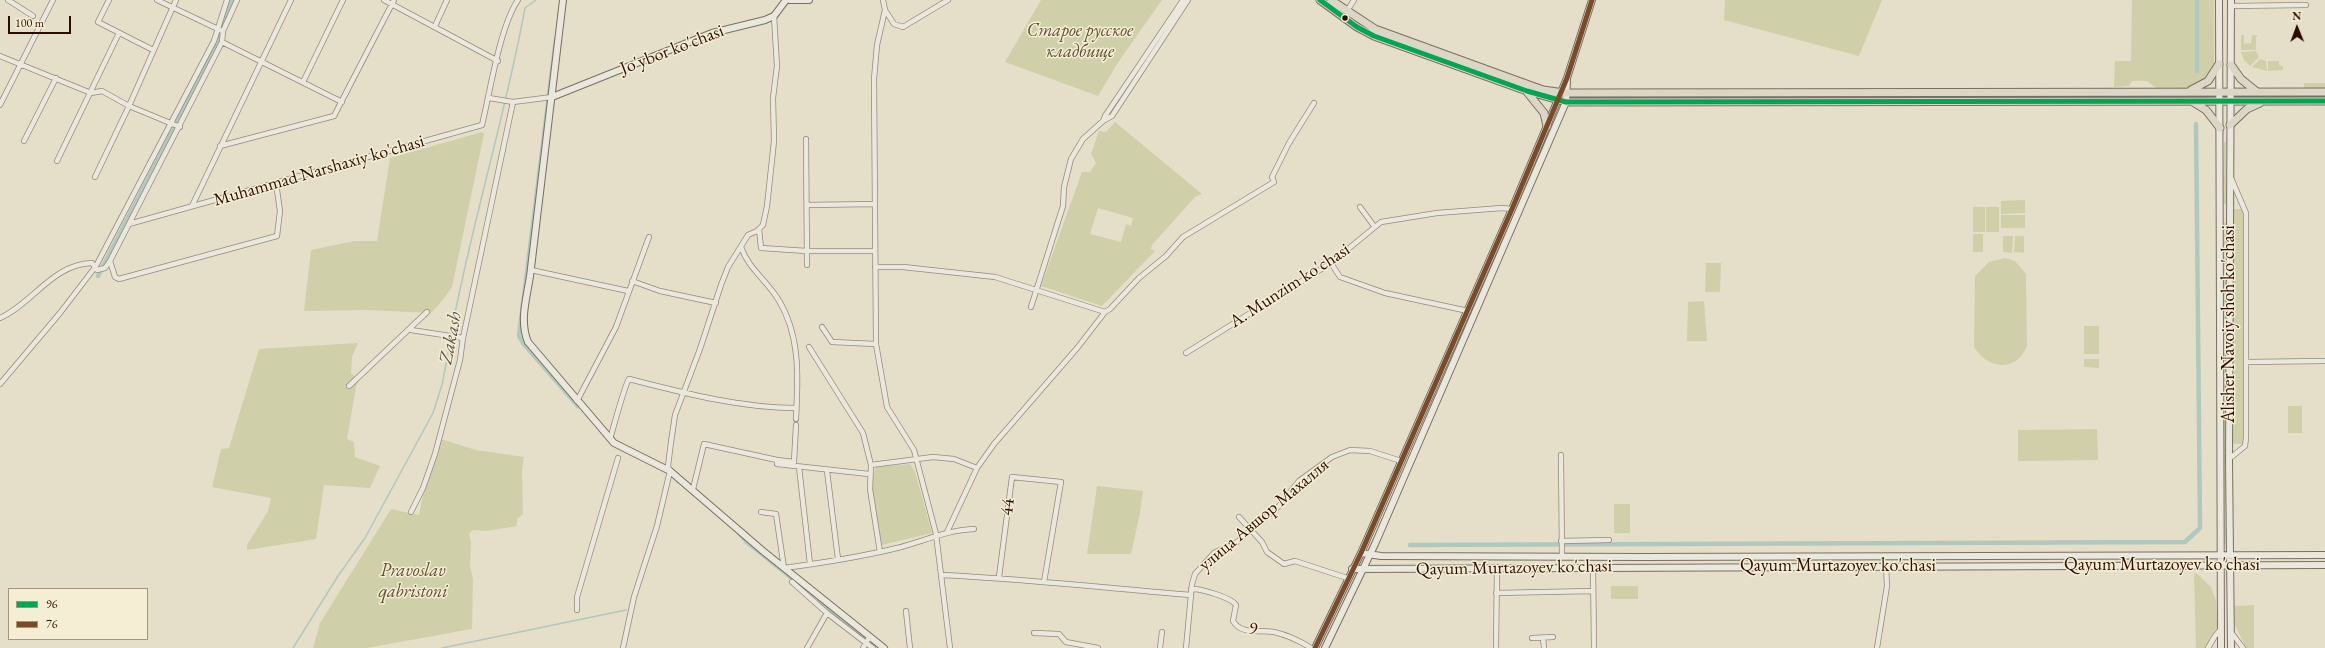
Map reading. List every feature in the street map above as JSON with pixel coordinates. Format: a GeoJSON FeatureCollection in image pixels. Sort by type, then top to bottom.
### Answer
{"type":"FeatureCollection","features":[{"type":"Feature","properties":{"kind":"main road"},"geometry":{"type":"LineString","coordinates":[[1320,0],[1357,27],[1374,36],[1527,92],[1556,101],[2325,101]]}},
{"type":"Feature","properties":{"kind":"main road"},"geometry":{"type":"LineString","coordinates":[[1331,0],[1375,29],[1507,78],[1547,91],[1568,93],[2325,92]]}},
{"type":"Feature","properties":{"kind":"main road"},"geometry":{"type":"LineString","coordinates":[[2188,92],[2208,81],[2219,64]]}},
{"type":"Feature","properties":{"kind":"main road"},"geometry":{"type":"LineString","coordinates":[[2231,65],[2239,77],[2258,92]]}},
{"type":"Feature","properties":{"kind":"main road"},"geometry":{"type":"LineString","coordinates":[[1527,92],[1544,113],[1547,126]]}},
{"type":"Feature","properties":{"kind":"main road"},"geometry":{"type":"LineString","coordinates":[[2191,101],[2206,110],[2220,128]]}},
{"type":"Feature","properties":{"kind":"main road"},"geometry":{"type":"LineString","coordinates":[[2230,125],[2247,109],[2263,102]]}},
{"type":"Feature","properties":{"kind":"street"},"geometry":{"type":"LineString","coordinates":[[8,0],[33,16]]}},
{"type":"Feature","properties":{"kind":"street"},"geometry":{"type":"LineString","coordinates":[[0,105],[53,0]]}},
{"type":"Feature","properties":{"kind":"street"},"geometry":{"type":"LineString","coordinates":[[109,0],[98,22],[152,50]]}},
{"type":"Feature","properties":{"kind":"street"},"geometry":{"type":"LineString","coordinates":[[157,0],[223,31]]}},
{"type":"Feature","properties":{"kind":"street"},"geometry":{"type":"LineString","coordinates":[[94,177],[130,106],[152,50],[176,0]]}},
{"type":"Feature","properties":{"kind":"street"},"geometry":{"type":"LineString","coordinates":[[0,384],[60,313],[96,266],[214,41],[227,0]]}},
{"type":"Feature","properties":{"kind":"street"},"geometry":{"type":"LineString","coordinates":[[0,318],[11,313],[56,275],[86,263],[92,263],[96,266],[97,270],[101,270],[110,261],[180,127],[222,42],[223,31],[237,0]]}},
{"type":"Feature","properties":{"kind":"street"},"geometry":{"type":"LineString","coordinates":[[192,206],[292,0]]}},
{"type":"Feature","properties":{"kind":"street"},"geometry":{"type":"LineString","coordinates":[[303,82],[343,0]]}},
{"type":"Feature","properties":{"kind":"street"},"geometry":{"type":"LineString","coordinates":[[384,0],[393,2],[498,61]]}},
{"type":"Feature","properties":{"kind":"street"},"geometry":{"type":"LineString","coordinates":[[435,26],[447,0]]}},
{"type":"Feature","properties":{"kind":"street"},"geometry":{"type":"LineString","coordinates":[[518,0],[512,8],[506,25],[491,99],[513,102],[551,97]]}},
{"type":"Feature","properties":{"kind":"street"},"geometry":{"type":"LineString","coordinates":[[562,0],[523,331],[528,342],[577,402],[614,443],[670,472],[693,489],[868,640],[873,648]]}},
{"type":"Feature","properties":{"kind":"street"},"geometry":{"type":"LineString","coordinates":[[786,0],[774,16],[777,66],[773,98],[774,141],[767,206],[759,229],[761,248],[807,251],[875,251]]}},
{"type":"Feature","properties":{"kind":"street"},"geometry":{"type":"LineString","coordinates":[[790,0],[809,0]]}},
{"type":"Feature","properties":{"kind":"street"},"geometry":{"type":"LineString","coordinates":[[883,0],[885,10],[894,24],[903,26],[948,0]]}},
{"type":"Feature","properties":{"kind":"street"},"geometry":{"type":"LineString","coordinates":[[1103,121],[1104,116],[1183,0]]}},
{"type":"Feature","properties":{"kind":"street"},"geometry":{"type":"LineString","coordinates":[[1031,307],[1063,206],[1064,187],[1071,159],[1083,139],[1103,121],[1112,116],[1188,0]]}},
{"type":"Feature","properties":{"kind":"street"},"geometry":{"type":"LineString","coordinates":[[1347,11],[1354,0]]}},
{"type":"Feature","properties":{"kind":"street"},"geometry":{"type":"LineString","coordinates":[[1315,648],[1347,578],[1361,553],[1512,209],[1547,126],[1559,92],[1567,78],[1592,0]]}},
{"type":"Feature","properties":{"kind":"street","name":"Alisher Navoiy shoh ko'chasi"},"geometry":{"type":"LineString","coordinates":[[2219,0],[2219,554],[2221,648]]}},
{"type":"Feature","properties":{"kind":"street"},"geometry":{"type":"LineString","coordinates":[[220,146],[334,116],[393,2]]}},
{"type":"Feature","properties":{"kind":"street"},"geometry":{"type":"LineString","coordinates":[[2231,3],[2306,5]]}},
{"type":"Feature","properties":{"kind":"street","name":"Alisher Navoiy shoh ko'chasi"},"geometry":{"type":"LineString","coordinates":[[2231,3],[2229,459],[2231,648]]}},
{"type":"Feature","properties":{"kind":"street"},"geometry":{"type":"LineString","coordinates":[[885,10],[878,40],[874,79],[876,344],[887,407],[914,450],[936,534],[950,648]]}},
{"type":"Feature","properties":{"kind":"street","name":"Jo'ybor ko'chasi"},"geometry":{"type":"LineString","coordinates":[[551,97],[712,33],[774,16]]}},
{"type":"Feature","properties":{"kind":"street"},"geometry":{"type":"LineString","coordinates":[[57,161],[119,33]]}},
{"type":"Feature","properties":{"kind":"street"},"geometry":{"type":"LineString","coordinates":[[222,42],[342,102]]}},
{"type":"Feature","properties":{"kind":"street"},"geometry":{"type":"LineString","coordinates":[[0,56],[91,93],[102,91],[130,106],[180,127]]}},
{"type":"Feature","properties":{"kind":"street"},"geometry":{"type":"LineString","coordinates":[[24,141],[56,78]]}},
{"type":"Feature","properties":{"kind":"street"},"geometry":{"type":"LineString","coordinates":[[1324,648],[1370,554],[1472,324],[1566,102],[1568,93],[1567,78]]}},
{"type":"Feature","properties":{"kind":"street","name":"Muhammad Narshaxiy ko'chasi"},"geometry":{"type":"LineString","coordinates":[[129,224],[482,125],[491,99]]}},
{"type":"Feature","properties":{"kind":"street"},"geometry":{"type":"LineString","coordinates":[[411,512],[423,488],[435,454],[460,360],[463,338],[513,102]]}},
{"type":"Feature","properties":{"kind":"street"},"geometry":{"type":"LineString","coordinates":[[947,532],[977,468],[994,444],[1078,347],[1105,312],[1110,309],[1139,278],[1166,256],[1183,236],[1274,182],[1272,177],[1289,143],[1314,103]]}},
{"type":"Feature","properties":{"kind":"street"},"geometry":{"type":"LineString","coordinates":[[806,139],[807,265]]}},
{"type":"Feature","properties":{"kind":"street"},"geometry":{"type":"LineString","coordinates":[[2229,459],[2245,446],[2246,362],[2246,213],[2230,176]]}},
{"type":"Feature","properties":{"kind":"street"},"geometry":{"type":"LineString","coordinates":[[110,261],[115,277],[119,279],[277,236],[280,211],[276,183]]}},
{"type":"Feature","properties":{"kind":"street"},"geometry":{"type":"LineString","coordinates":[[807,204],[874,204]]}},
{"type":"Feature","properties":{"kind":"street"},"geometry":{"type":"LineString","coordinates":[[1360,207],[1374,226]]}},
{"type":"Feature","properties":{"kind":"street","name":"A. Munzim ko'chasi"},"geometry":{"type":"LineString","coordinates":[[1186,353],[1331,263],[1374,226],[1381,222],[1437,213],[1512,209]]}},
{"type":"Feature","properties":{"kind":"street"},"geometry":{"type":"LineString","coordinates":[[623,648],[634,597],[657,526],[670,472],[668,466],[675,415],[728,267],[748,235],[759,229]]}},
{"type":"Feature","properties":{"kind":"street"},"geometry":{"type":"LineString","coordinates":[[577,402],[616,327],[649,237]]}},
{"type":"Feature","properties":{"kind":"street"},"geometry":{"type":"LineString","coordinates":[[741,247],[744,257],[778,300],[791,327],[797,350],[796,419]]}},
{"type":"Feature","properties":{"kind":"street"},"geometry":{"type":"LineString","coordinates":[[1331,263],[1340,278],[1385,293],[1468,311]]}},
{"type":"Feature","properties":{"kind":"street"},"geometry":{"type":"LineString","coordinates":[[875,267],[902,267],[995,277],[1105,312]]}},
{"type":"Feature","properties":{"kind":"street"},"geometry":{"type":"LineString","coordinates":[[531,270],[628,291]]}},
{"type":"Feature","properties":{"kind":"street"},"geometry":{"type":"LineString","coordinates":[[632,281],[660,291],[716,303]]}},
{"type":"Feature","properties":{"kind":"street"},"geometry":{"type":"LineString","coordinates":[[350,386],[411,330],[428,312]]}},
{"type":"Feature","properties":{"kind":"street"},"geometry":{"type":"LineString","coordinates":[[1465,317],[1472,324]]}},
{"type":"Feature","properties":{"kind":"street"},"geometry":{"type":"LineString","coordinates":[[822,327],[832,342],[876,344]]}},
{"type":"Feature","properties":{"kind":"street"},"geometry":{"type":"LineString","coordinates":[[411,330],[463,338]]}},
{"type":"Feature","properties":{"kind":"street"},"geometry":{"type":"LineString","coordinates":[[809,347],[863,433],[871,465],[869,474],[880,552]]}},
{"type":"Feature","properties":{"kind":"street"},"geometry":{"type":"LineString","coordinates":[[2246,362],[2325,361]]}},
{"type":"Feature","properties":{"kind":"street"},"geometry":{"type":"LineString","coordinates":[[610,439],[623,398],[626,383],[629,379],[683,393],[748,405],[796,408]]}},
{"type":"Feature","properties":{"kind":"street"},"geometry":{"type":"LineString","coordinates":[[693,489],[704,444],[777,460],[794,462],[796,425]]}},
{"type":"Feature","properties":{"kind":"street","name":"улица Авшор Махалля"},"geometry":{"type":"LineString","coordinates":[[1187,646],[1191,589],[1195,574],[1214,553],[1237,542],[1279,506],[1299,481],[1320,465],[1342,453],[1350,450],[1370,451],[1401,461]]}},
{"type":"Feature","properties":{"kind":"street"},"geometry":{"type":"LineString","coordinates":[[1561,455],[1562,557]]}},
{"type":"Feature","properties":{"kind":"street"},"geometry":{"type":"LineString","coordinates":[[577,610],[577,597],[618,458]]}},
{"type":"Feature","properties":{"kind":"street"},"geometry":{"type":"LineString","coordinates":[[871,465],[916,459],[954,459],[977,468]]}},
{"type":"Feature","properties":{"kind":"street"},"geometry":{"type":"LineString","coordinates":[[777,460],[777,464],[827,471],[869,474]]}},
{"type":"Feature","properties":{"kind":"street"},"geometry":{"type":"LineString","coordinates":[[799,467],[810,564]]}},
{"type":"Feature","properties":{"kind":"street"},"geometry":{"type":"LineString","coordinates":[[827,471],[838,559]]}},
{"type":"Feature","properties":{"kind":"street","name":"44"},"geometry":{"type":"LineString","coordinates":[[999,577],[1012,477],[1061,482],[1044,582]]}},
{"type":"Feature","properties":{"kind":"street"},"geometry":{"type":"LineString","coordinates":[[761,512],[776,514],[784,568]]}},
{"type":"Feature","properties":{"kind":"street"},"geometry":{"type":"LineString","coordinates":[[1239,517],[1252,530],[1267,552],[1284,564],[1295,561],[1347,578]]}},
{"type":"Feature","properties":{"kind":"street"},"geometry":{"type":"LineString","coordinates":[[784,568],[880,552],[928,540],[936,534],[956,530],[974,529]]}},
{"type":"Feature","properties":{"kind":"street"},"geometry":{"type":"LineString","coordinates":[[1562,544],[1609,540]]}},
{"type":"Feature","properties":{"kind":"street","name":"Qayum Murtazoyev ko'chasi"},"geometry":{"type":"LineString","coordinates":[[1361,553],[1562,557],[2219,554],[2325,555]]}},
{"type":"Feature","properties":{"kind":"street"},"geometry":{"type":"LineString","coordinates":[[1912,556],[1912,566]]}},
{"type":"Feature","properties":{"kind":"street"},"geometry":{"type":"LineString","coordinates":[[1927,556],[1927,566]]}},
{"type":"Feature","properties":{"kind":"street"},"geometry":{"type":"LineString","coordinates":[[1600,557],[1600,566]]}},
{"type":"Feature","properties":{"kind":"street","name":"Qayum Murtazoyev ko'chasi"},"geometry":{"type":"LineString","coordinates":[[1352,569],[1600,566],[2325,565]]}},
{"type":"Feature","properties":{"kind":"street"},"geometry":{"type":"LineString","coordinates":[[1877,648],[1886,586],[1886,566]]}},
{"type":"Feature","properties":{"kind":"street"},"geometry":{"type":"LineString","coordinates":[[1496,648],[1497,567]]}},
{"type":"Feature","properties":{"kind":"street"},"geometry":{"type":"LineString","coordinates":[[1593,567],[1594,648]]}},
{"type":"Feature","properties":{"kind":"street"},"geometry":{"type":"LineString","coordinates":[[942,575],[999,577],[1191,595]]}},
{"type":"Feature","properties":{"kind":"street"},"geometry":{"type":"LineString","coordinates":[[792,582],[827,613],[868,640],[884,648]]}},
{"type":"Feature","properties":{"kind":"street","name":"9"},"geometry":{"type":"LineString","coordinates":[[1191,589],[1212,593],[1233,602],[1236,605],[1233,621],[1242,628],[1251,631],[1278,633],[1311,648]]}},
{"type":"Feature","properties":{"kind":"street"},"geometry":{"type":"LineString","coordinates":[[1496,593],[1594,591]]}},
{"type":"Feature","properties":{"kind":"street"},"geometry":{"type":"LineString","coordinates":[[906,611],[910,648]]}},
{"type":"Feature","properties":{"kind":"street"},"geometry":{"type":"LineString","coordinates":[[807,648],[827,613]]}},
{"type":"Feature","properties":{"kind":"street"},"geometry":{"type":"LineString","coordinates":[[2208,648],[2214,636],[2221,629]]}},
{"type":"Feature","properties":{"kind":"street"},"geometry":{"type":"LineString","coordinates":[[1160,648],[1162,632]]}},
{"type":"Feature","properties":{"kind":"street"},"geometry":{"type":"LineString","coordinates":[[2231,632],[2243,648]]}},
{"type":"Feature","properties":{"kind":"street"},"geometry":{"type":"LineString","coordinates":[[1034,633],[1059,634],[1066,642],[1098,648]]}},
{"type":"Feature","properties":{"kind":"street"},"geometry":{"type":"LineString","coordinates":[[1532,638],[1553,637]]}},
{"type":"Feature","properties":{"kind":"street"},"geometry":{"type":"LineString","coordinates":[[1543,638],[1544,648]]}},
{"type":"Feature","properties":{"kind":"street"},"geometry":{"type":"LineString","coordinates":[[863,648],[868,640]]}},
{"type":"Feature","properties":{"kind":"green space","name":"Старое русское кладбище"},"geometry":{"type":"Polygon","coordinates":[[[1041,0],[1162,0],[1119,61],[1098,96],[1005,62],[1041,0]]]}},
{"type":"Feature","properties":{"kind":"green space"},"geometry":{"type":"Polygon","coordinates":[[[1725,0],[1882,0],[1859,56],[1724,20],[1725,0]]]}},
{"type":"Feature","properties":{"kind":"green space"},"geometry":{"type":"Polygon","coordinates":[[[2132,0],[2214,0],[2214,67],[2205,79],[2192,87],[2185,88],[2156,88],[2147,81],[2132,81],[2129,86],[2114,87],[2115,61],[2131,61],[2132,0]]]}},
{"type":"Feature","properties":{"kind":"green space"},"geometry":{"type":"Polygon","coordinates":[[[2241,35],[2244,35],[2244,44],[2251,43],[2252,35],[2258,35],[2256,37],[2256,50],[2241,50],[2241,35]]]}},
{"type":"Feature","properties":{"kind":"green space"},"geometry":{"type":"Polygon","coordinates":[[[2256,51],[2259,57],[2250,66],[2244,60],[2241,52],[2256,51]]]}},
{"type":"Feature","properties":{"kind":"green space"},"geometry":{"type":"Polygon","coordinates":[[[2260,59],[2266,61],[2267,71],[2252,67],[2260,59]]]}},
{"type":"Feature","properties":{"kind":"green space"},"geometry":{"type":"Polygon","coordinates":[[[2268,61],[2279,61],[2279,65],[2283,66],[2283,70],[2268,71],[2268,61]]]}},
{"type":"Feature","properties":{"kind":"green space"},"geometry":{"type":"Polygon","coordinates":[[[2304,83],[2325,83],[2325,89],[2304,89],[2304,83]]]}},
{"type":"Feature","properties":{"kind":"green space"},"geometry":{"type":"Polygon","coordinates":[[[1115,122],[1202,194],[1195,197],[1152,245],[1151,249],[1155,251],[1102,306],[1041,286],[1082,172],[1090,172],[1096,163],[1091,154],[1099,131],[1106,132],[1115,122]],[[1098,208],[1090,234],[1121,242],[1126,224],[1131,226],[1133,218],[1098,208]]]}},
{"type":"Feature","properties":{"kind":"green space"},"geometry":{"type":"Polygon","coordinates":[[[482,132],[484,134],[452,287],[431,313],[367,310],[304,311],[311,250],[354,241],[377,241],[390,158],[482,132]]]}},
{"type":"Feature","properties":{"kind":"green space"},"geometry":{"type":"Polygon","coordinates":[[[2224,142],[2226,142],[2226,204],[2223,204],[2224,142]]]}},
{"type":"Feature","properties":{"kind":"green space"},"geometry":{"type":"Polygon","coordinates":[[[2025,200],[2025,213],[2001,214],[2001,201],[2025,200]]]}},
{"type":"Feature","properties":{"kind":"green space"},"geometry":{"type":"Polygon","coordinates":[[[1973,207],[1985,207],[1985,232],[1973,232],[1973,207]]]}},
{"type":"Feature","properties":{"kind":"green space"},"geometry":{"type":"Polygon","coordinates":[[[1986,207],[1999,207],[1999,232],[1986,232],[1986,207]]]}},
{"type":"Feature","properties":{"kind":"green space"},"geometry":{"type":"Polygon","coordinates":[[[2233,209],[2243,209],[2245,217],[2243,444],[2232,444],[2233,209]]]}},
{"type":"Feature","properties":{"kind":"green space"},"geometry":{"type":"Polygon","coordinates":[[[2001,215],[2025,215],[2025,228],[2001,228],[2001,215]]]}},
{"type":"Feature","properties":{"kind":"green space"},"geometry":{"type":"Polygon","coordinates":[[[2226,222],[2226,327],[2223,327],[2223,224],[2226,222]]]}},
{"type":"Feature","properties":{"kind":"green space"},"geometry":{"type":"Polygon","coordinates":[[[1973,234],[1983,234],[1983,252],[1973,252],[1973,234]]]}},
{"type":"Feature","properties":{"kind":"green space"},"geometry":{"type":"Polygon","coordinates":[[[2003,236],[2013,236],[2012,253],[2003,252],[2003,236]]]}},
{"type":"Feature","properties":{"kind":"green space"},"geometry":{"type":"Polygon","coordinates":[[[2015,236],[2024,236],[2024,253],[2014,252],[2015,236]]]}},
{"type":"Feature","properties":{"kind":"green space"},"geometry":{"type":"Polygon","coordinates":[[[2005,258],[2015,261],[2026,274],[2027,346],[2016,360],[2010,364],[2002,365],[1994,364],[1987,360],[1980,355],[1974,347],[1975,276],[1989,262],[2005,258]]]}},
{"type":"Feature","properties":{"kind":"green space"},"geometry":{"type":"Polygon","coordinates":[[[1706,263],[1721,263],[1720,292],[1705,292],[1706,263]]]}},
{"type":"Feature","properties":{"kind":"green space"},"geometry":{"type":"Polygon","coordinates":[[[1704,301],[1707,341],[1687,341],[1688,302],[1704,301]]]}},
{"type":"Feature","properties":{"kind":"green space"},"geometry":{"type":"Polygon","coordinates":[[[2084,326],[2099,326],[2099,354],[2084,354],[2084,326]]]}},
{"type":"Feature","properties":{"kind":"green space"},"geometry":{"type":"Polygon","coordinates":[[[2223,328],[2226,328],[2225,452],[2223,452],[2223,328]]]}},
{"type":"Feature","properties":{"kind":"green space"},"geometry":{"type":"Polygon","coordinates":[[[358,343],[352,357],[351,373],[359,381],[356,387],[347,439],[354,442],[355,457],[380,466],[370,488],[324,485],[316,539],[247,550],[247,545],[268,511],[271,498],[212,487],[221,449],[229,448],[259,349],[358,343]]]}},
{"type":"Feature","properties":{"kind":"green space"},"geometry":{"type":"Polygon","coordinates":[[[2084,359],[2099,359],[2099,368],[2084,367],[2084,359]]]}},
{"type":"Feature","properties":{"kind":"green space"},"geometry":{"type":"Polygon","coordinates":[[[2288,406],[2302,406],[2302,433],[2288,433],[2288,406]]]}},
{"type":"Feature","properties":{"kind":"green space"},"geometry":{"type":"Polygon","coordinates":[[[2097,429],[2098,460],[2018,461],[2018,430],[2097,429]]]}},
{"type":"Feature","properties":{"kind":"green space","name":"Pravoslav qabristoni"},"geometry":{"type":"Polygon","coordinates":[[[441,439],[476,450],[524,457],[522,470],[523,514],[517,519],[517,526],[486,531],[473,530],[469,534],[471,542],[470,566],[473,579],[472,629],[367,648],[313,648],[320,623],[391,509],[419,515],[423,495],[441,439]]]}},
{"type":"Feature","properties":{"kind":"green space"},"geometry":{"type":"Polygon","coordinates":[[[2223,454],[2225,454],[2226,544],[2223,544],[2223,454]]]}},
{"type":"Feature","properties":{"kind":"green space"},"geometry":{"type":"Polygon","coordinates":[[[910,464],[915,472],[932,533],[882,545],[873,496],[876,467],[910,464]]]}},
{"type":"Feature","properties":{"kind":"green space"},"geometry":{"type":"Polygon","coordinates":[[[1097,486],[1143,491],[1131,554],[1087,554],[1097,486]]]}},
{"type":"Feature","properties":{"kind":"green space"},"geometry":{"type":"Polygon","coordinates":[[[1614,504],[1630,504],[1630,533],[1614,533],[1614,504]]]}},
{"type":"Feature","properties":{"kind":"green space"},"geometry":{"type":"Polygon","coordinates":[[[2196,573],[2211,587],[2216,601],[2217,627],[2205,648],[2196,648],[2194,575],[2196,573]]]}},
{"type":"Feature","properties":{"kind":"green space"},"geometry":{"type":"Polygon","coordinates":[[[1611,586],[1638,586],[1638,599],[1611,599],[1611,586]]]}},
{"type":"Feature","properties":{"kind":"green space"},"geometry":{"type":"Polygon","coordinates":[[[2254,605],[2254,648],[2246,648],[2235,625],[2234,606],[2254,605]]]}},
{"type":"Feature","properties":{"kind":"waterway"},"geometry":{"type":"LineString","coordinates":[[98,276],[215,49],[232,0]]}},
{"type":"Feature","properties":{"kind":"waterway","name":"Zakash"},"geometry":{"type":"LineString","coordinates":[[451,334],[468,253],[508,90],[525,8],[536,0]]}},
{"type":"Feature","properties":{"kind":"waterway"},"geometry":{"type":"LineString","coordinates":[[2197,0],[2197,71]]}},
{"type":"Feature","properties":{"kind":"waterway"},"geometry":{"type":"LineString","coordinates":[[556,39],[519,336],[523,343],[578,406]]}},
{"type":"Feature","properties":{"kind":"waterway"},"geometry":{"type":"LineString","coordinates":[[1410,545],[2185,542],[2200,528],[2196,124]]}},
{"type":"Feature","properties":{"kind":"waterway","name":"Zakash"},"geometry":{"type":"LineString","coordinates":[[293,648],[338,576],[365,538],[433,413],[442,385],[451,338]]}},
{"type":"Feature","properties":{"kind":"waterway"},"geometry":{"type":"LineString","coordinates":[[739,533],[747,542],[793,579]]}},
{"type":"Feature","properties":{"kind":"waterway"},"geometry":{"type":"LineString","coordinates":[[820,601],[871,641]]}},
{"type":"Feature","properties":{"kind":"waterway","name":"Zakash"},"geometry":{"type":"LineString","coordinates":[[442,648],[626,610]]}},
{"type":"Feature","properties":{"kind":"transit line","name":"96"},"geometry":{"type":"LineString","coordinates":[[1320,0],[1357,27],[1374,36],[1527,91],[1566,102],[2325,101]]}},
{"type":"Feature","properties":{"kind":"transit line","name":"76"},"geometry":{"type":"LineString","coordinates":[[1315,648],[1361,553],[1512,209],[1567,78],[1592,0]]}}]}
